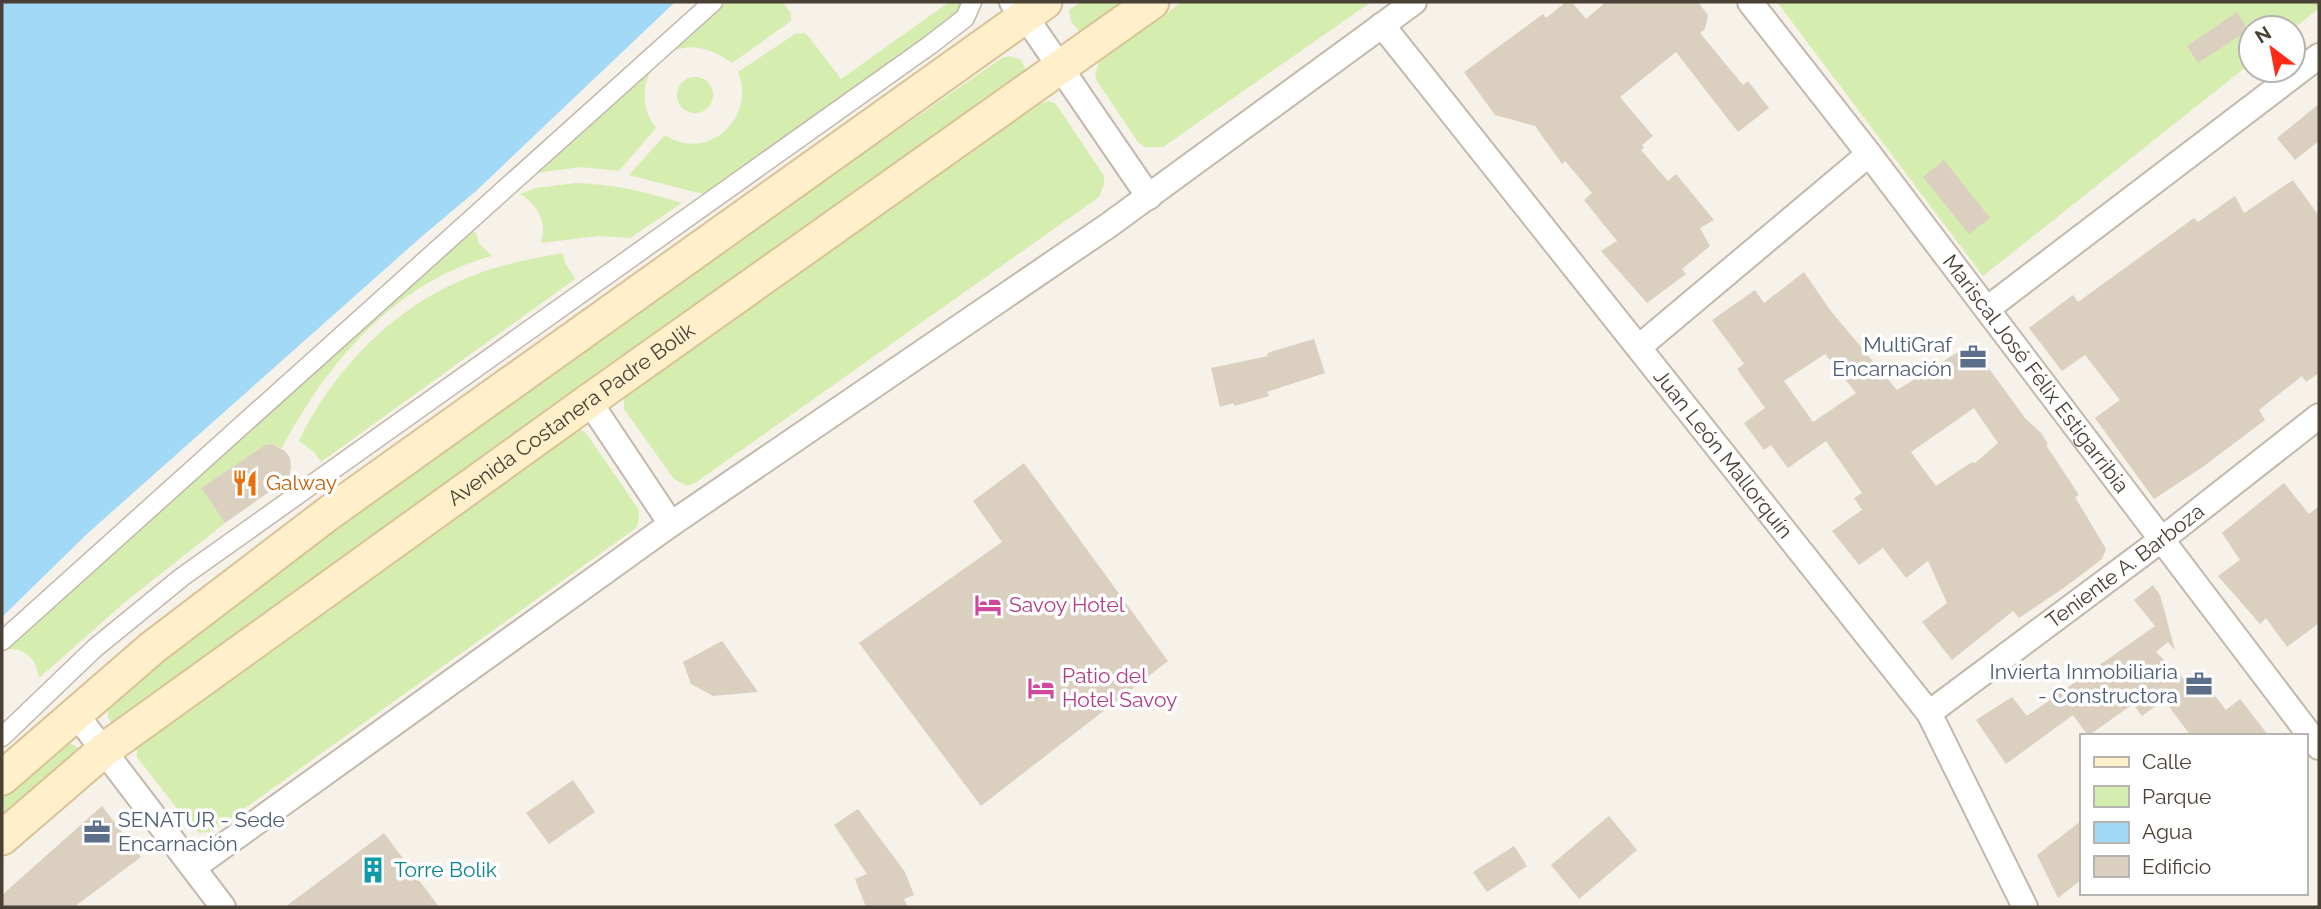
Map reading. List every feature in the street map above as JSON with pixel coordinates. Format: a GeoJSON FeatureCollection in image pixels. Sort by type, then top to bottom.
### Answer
{"type":"FeatureCollection","features":[{"type":"Feature","properties":{"kind":"main road","name":"Avenida Costanera Padre Bolik"},"geometry":{"type":"LineString","coordinates":[[2,838],[104,750],[589,401],[1152,2]]}},
{"type":"Feature","properties":{"kind":"main road"},"geometry":{"type":"LineString","coordinates":[[2,778],[163,640],[329,513],[1027,6]]}},
{"type":"Feature","properties":{"kind":"street"},"geometry":{"type":"LineString","coordinates":[[2,641],[713,2]]}},
{"type":"Feature","properties":{"kind":"street"},"geometry":{"type":"LineString","coordinates":[[2,737],[95,648],[182,577],[930,45],[965,18],[972,2]]}},
{"type":"Feature","properties":{"kind":"street"},"geometry":{"type":"LineString","coordinates":[[194,867],[671,524],[1149,197],[1414,2]]}},
{"type":"Feature","properties":{"kind":"street","name":"Mariscal José Félix Estigarribia"},"geometry":{"type":"LineString","coordinates":[[1750,2],[1869,153],[2319,747]]}},
{"type":"Feature","properties":{"kind":"street"},"geometry":{"type":"LineString","coordinates":[[1027,6],[1059,67],[1149,197]]}},
{"type":"Feature","properties":{"kind":"street","name":"Juan León Mallorquín"},"geometry":{"type":"LineString","coordinates":[[1382,25],[1929,713],[2025,907]]}},
{"type":"Feature","properties":{"kind":"street"},"geometry":{"type":"LineString","coordinates":[[1987,309],[2319,56]]}},
{"type":"Feature","properties":{"kind":"street"},"geometry":{"type":"LineString","coordinates":[[1639,347],[1869,153]]}},
{"type":"Feature","properties":{"kind":"street"},"geometry":{"type":"LineString","coordinates":[[589,401],[671,524]]}},
{"type":"Feature","properties":{"kind":"street","name":"Teniente A. Barboza"},"geometry":{"type":"LineString","coordinates":[[1929,713],[2161,540],[2319,416]]}},
{"type":"Feature","properties":{"kind":"street"},"geometry":{"type":"LineString","coordinates":[[75,713],[223,907]]}},
{"type":"Feature","properties":{"kind":"green space"},"geometry":{"type":"Polygon","coordinates":[[[721,2],[782,2],[791,13],[791,21],[732,63],[702,48],[670,52],[721,2]]]}},
{"type":"Feature","properties":{"kind":"green space"},"geometry":{"type":"Polygon","coordinates":[[[949,2],[967,2],[956,16],[706,195],[629,175],[665,135],[681,142],[697,143],[712,140],[724,131],[734,120],[741,105],[742,89],[738,72],[795,34],[804,33],[809,37],[841,79],[949,2]]]}},
{"type":"Feature","properties":{"kind":"green space"},"geometry":{"type":"Polygon","coordinates":[[[1081,2],[1131,2],[1082,35],[1071,21],[1069,10],[1081,2]]]}},
{"type":"Feature","properties":{"kind":"green space"},"geometry":{"type":"Polygon","coordinates":[[[1182,2],[1371,2],[1163,147],[1145,147],[1138,142],[1095,75],[1099,62],[1182,2]]]}},
{"type":"Feature","properties":{"kind":"green space"},"geometry":{"type":"Polygon","coordinates":[[[1777,2],[2319,2],[2319,8],[2307,18],[2307,14],[2237,14],[2237,74],[1983,276],[1777,2]]]}},
{"type":"Feature","properties":{"kind":"green space"},"geometry":{"type":"Polygon","coordinates":[[[1010,56],[1021,60],[1028,75],[113,725],[108,717],[108,706],[205,624],[257,585],[797,200],[1002,58],[1010,56]]]}},
{"type":"Feature","properties":{"kind":"green space"},"geometry":{"type":"Polygon","coordinates":[[[652,67],[646,83],[645,98],[648,113],[656,128],[619,171],[581,167],[529,174],[652,67]]]}},
{"type":"Feature","properties":{"kind":"green space"},"geometry":{"type":"Polygon","coordinates":[[[695,77],[708,82],[713,95],[708,108],[695,113],[682,108],[677,95],[682,82],[695,77]]]}},
{"type":"Feature","properties":{"kind":"green space"},"geometry":{"type":"Polygon","coordinates":[[[1049,101],[1056,104],[1104,176],[1099,197],[695,483],[687,486],[674,479],[624,409],[624,397],[628,391],[1039,104],[1049,101]]]}},
{"type":"Feature","properties":{"kind":"green space"},"geometry":{"type":"Polygon","coordinates":[[[576,183],[630,189],[682,203],[630,238],[599,236],[541,243],[543,228],[540,214],[520,194],[536,188],[576,183]]]}},
{"type":"Feature","properties":{"kind":"green space"},"geometry":{"type":"Polygon","coordinates":[[[469,229],[476,233],[479,244],[492,256],[457,268],[425,285],[395,306],[367,330],[343,357],[320,386],[282,448],[272,444],[265,445],[201,488],[225,523],[124,603],[39,678],[30,656],[8,649],[469,229]]]}},
{"type":"Feature","properties":{"kind":"green space"},"geometry":{"type":"Polygon","coordinates":[[[563,253],[565,263],[575,279],[321,462],[314,452],[299,441],[331,387],[351,362],[373,339],[423,300],[480,273],[563,253]]]}},
{"type":"Feature","properties":{"kind":"green space"},"geometry":{"type":"Polygon","coordinates":[[[579,429],[586,433],[639,510],[636,528],[213,831],[200,833],[193,829],[137,757],[137,744],[579,429]]]}},
{"type":"Feature","properties":{"kind":"green space"},"geometry":{"type":"Polygon","coordinates":[[[68,743],[80,750],[2,828],[2,798],[68,743]]]}},
{"type":"Feature","properties":{"kind":"water"},"geometry":{"type":"Polygon","coordinates":[[[2,2],[675,2],[476,191],[88,533],[2,617],[2,2]]]}},
{"type":"Feature","properties":{"kind":"building"},"geometry":{"type":"Polygon","coordinates":[[[1566,2],[1572,2],[1586,19],[1606,2],[1698,2],[1708,15],[1705,29],[1700,33],[1743,85],[1748,81],[1769,108],[1738,132],[1676,52],[1620,97],[1653,136],[1642,145],[1644,148],[1641,150],[1668,181],[1676,174],[1714,220],[1700,228],[1710,246],[1682,269],[1686,274],[1647,303],[1601,251],[1617,241],[1584,200],[1592,193],[1565,161],[1562,164],[1535,126],[1495,115],[1464,72],[1543,14],[1546,18],[1566,2]]]}},
{"type":"Feature","properties":{"kind":"building"},"geometry":{"type":"Polygon","coordinates":[[[2237,12],[2237,37],[2198,63],[2187,46],[2237,12]]]}},
{"type":"Feature","properties":{"kind":"building"},"geometry":{"type":"Polygon","coordinates":[[[2319,104],[2319,141],[2295,160],[2277,138],[2319,104]]]}},
{"type":"Feature","properties":{"kind":"building"},"geometry":{"type":"Polygon","coordinates":[[[1944,160],[1990,218],[1969,234],[1923,177],[1944,160]]]}},
{"type":"Feature","properties":{"kind":"building"},"geometry":{"type":"Polygon","coordinates":[[[2293,180],[2319,216],[2319,373],[2306,382],[2302,376],[2259,410],[2265,420],[2204,466],[2154,499],[2095,418],[2120,400],[2085,355],[2062,371],[2029,328],[2073,295],[2078,302],[2194,218],[2198,222],[2235,196],[2244,213],[2293,180]]]}},
{"type":"Feature","properties":{"kind":"building"},"geometry":{"type":"Polygon","coordinates":[[[1804,272],[1830,310],[1897,390],[1971,344],[2025,418],[2048,444],[2046,445],[2079,495],[2075,497],[2106,549],[2102,559],[2019,618],[2013,611],[1952,660],[1922,622],[1947,603],[1928,561],[1906,578],[1883,548],[1859,565],[1832,531],[1862,510],[1854,498],[1862,493],[1826,441],[1788,468],[1771,445],[1764,450],[1744,423],[1765,408],[1737,369],[1744,364],[1712,320],[1755,290],[1764,303],[1804,272]],[[1825,354],[1784,381],[1813,422],[1856,393],[1825,354]],[[1974,408],[1911,452],[1936,486],[1972,462],[1975,463],[1998,443],[1974,408]]]}},
{"type":"Feature","properties":{"kind":"building"},"geometry":{"type":"Polygon","coordinates":[[[1314,339],[1325,373],[1267,392],[1269,396],[1220,407],[1211,368],[1268,356],[1270,352],[1314,339]]]}},
{"type":"Feature","properties":{"kind":"building","name":"Galway"},"geometry":{"type":"Polygon","coordinates":[[[272,444],[285,451],[290,458],[289,478],[225,523],[201,488],[265,445],[272,444]]]}},
{"type":"Feature","properties":{"kind":"building"},"geometry":{"type":"Polygon","coordinates":[[[1024,463],[1168,661],[981,806],[859,643],[1002,542],[973,501],[1024,463]]]}},
{"type":"Feature","properties":{"kind":"building"},"geometry":{"type":"Polygon","coordinates":[[[2284,483],[2309,514],[2319,506],[2319,623],[2287,647],[2266,618],[2260,624],[2218,576],[2240,560],[2222,533],[2284,483]]]}},
{"type":"Feature","properties":{"kind":"building"},"geometry":{"type":"Polygon","coordinates":[[[2153,585],[2160,595],[2175,650],[2168,642],[2156,652],[2185,680],[2196,671],[2226,710],[2240,699],[2267,734],[2190,734],[2164,700],[2142,716],[2133,704],[2091,734],[2087,734],[2073,715],[2006,764],[1976,720],[2012,697],[2027,716],[2155,626],[2134,600],[2153,585]]]}},
{"type":"Feature","properties":{"kind":"building"},"geometry":{"type":"Polygon","coordinates":[[[722,641],[758,692],[713,696],[691,684],[683,662],[722,641]]]}},
{"type":"Feature","properties":{"kind":"building"},"geometry":{"type":"Polygon","coordinates":[[[573,780],[595,812],[549,844],[526,813],[573,780]]]}},
{"type":"Feature","properties":{"kind":"building","name":"SENATUR - Sede Encarnación"},"geometry":{"type":"Polygon","coordinates":[[[102,806],[141,857],[74,907],[2,907],[2,895],[102,806]]]}},
{"type":"Feature","properties":{"kind":"building"},"geometry":{"type":"Polygon","coordinates":[[[858,809],[905,872],[914,895],[904,899],[908,907],[866,907],[855,879],[867,874],[834,825],[858,809]]]}},
{"type":"Feature","properties":{"kind":"building"},"geometry":{"type":"Polygon","coordinates":[[[1609,816],[1637,850],[1579,899],[1551,865],[1609,816]]]}},
{"type":"Feature","properties":{"kind":"building"},"geometry":{"type":"Polygon","coordinates":[[[2080,822],[2080,881],[2058,898],[2037,855],[2080,822]]]}},
{"type":"Feature","properties":{"kind":"building","name":"Torre Bolik"},"geometry":{"type":"Polygon","coordinates":[[[384,833],[439,907],[285,907],[384,833]]]}},
{"type":"Feature","properties":{"kind":"building"},"geometry":{"type":"Polygon","coordinates":[[[1514,846],[1527,866],[1487,892],[1473,872],[1514,846]]]}},
{"type":"Feature","properties":{"kind":"place","name":"MultiGraf Encarnación"},"geometry":{"type":"Point","coordinates":[1973,357]}},
{"type":"Feature","properties":{"kind":"place","name":"Galway"},"geometry":{"type":"Point","coordinates":[245,483]}},
{"type":"Feature","properties":{"kind":"place","name":"Savoy Hotel"},"geometry":{"type":"Point","coordinates":[988,605]}},
{"type":"Feature","properties":{"kind":"place","name":"Invierta Inmobiliaria - Constructora"},"geometry":{"type":"Point","coordinates":[2199,684]}},
{"type":"Feature","properties":{"kind":"place","name":"Patio del Hotel Savoy"},"geometry":{"type":"Point","coordinates":[1041,688]}},
{"type":"Feature","properties":{"kind":"place","name":"SENATUR - Sede Encarnación"},"geometry":{"type":"Point","coordinates":[97,832]}},
{"type":"Feature","properties":{"kind":"place","name":"Torre Bolik"},"geometry":{"type":"Point","coordinates":[373,870]}}]}
